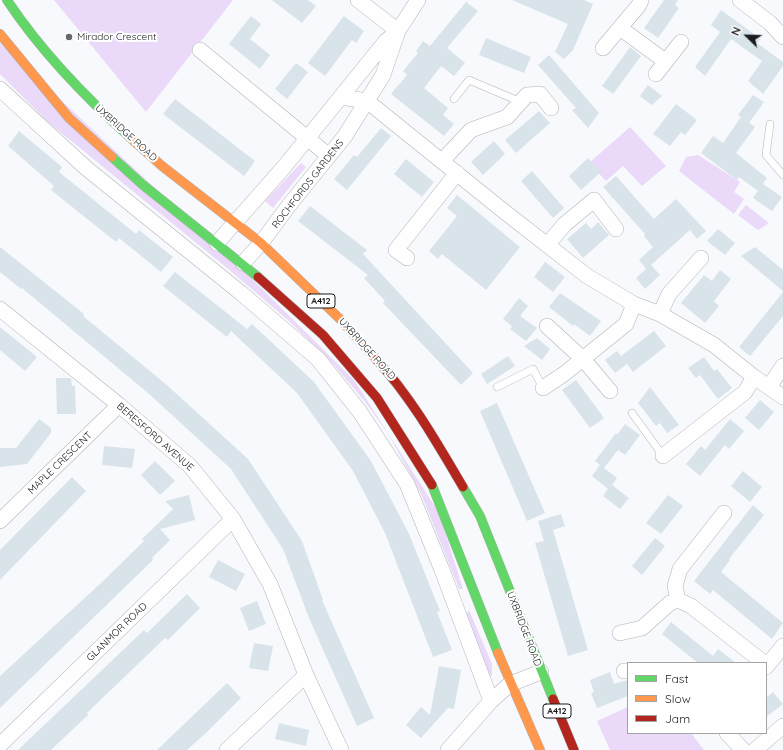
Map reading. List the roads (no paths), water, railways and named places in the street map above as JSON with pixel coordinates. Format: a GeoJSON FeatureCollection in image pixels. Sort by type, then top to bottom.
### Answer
{"type":"FeatureCollection","features":[{"type":"Feature","properties":{"kind":"main road","name":"UXBRIDGE ROAD"},"geometry":{"type":"LineString","coordinates":[[7,0],[28,32],[98,108],[162,166],[262,243],[341,320],[392,375],[431,432],[480,516],[541,672],[574,750]]}},
{"type":"Feature","properties":{"kind":"main road","name":"A412"},"geometry":{"type":"LineString","coordinates":[[0,34],[69,118],[142,185],[243,263],[323,335],[377,398],[433,486],[510,684],[540,750]]}},
{"type":"Feature","properties":{"kind":"street"},"geometry":{"type":"LineString","coordinates":[[358,0],[398,31]]}},
{"type":"Feature","properties":{"kind":"street","name":"ROCHFORDS GARDENS"},"geometry":{"type":"LineString","coordinates":[[243,263],[262,243],[345,136],[383,75],[398,31],[418,0]]}},
{"type":"Feature","properties":{"kind":"street"},"geometry":{"type":"LineString","coordinates":[[603,48],[639,5],[641,0]]}},
{"type":"Feature","properties":{"kind":"street"},"geometry":{"type":"LineString","coordinates":[[740,0],[770,23],[783,37]]}},
{"type":"Feature","properties":{"kind":"street"},"geometry":{"type":"LineString","coordinates":[[620,28],[665,61]]}},
{"type":"Feature","properties":{"kind":"street","name":"ROCHFORDS GARDENS"},"geometry":{"type":"LineString","coordinates":[[217,243],[307,138],[386,41],[398,31]]}},
{"type":"Feature","properties":{"kind":"street"},"geometry":{"type":"LineString","coordinates":[[656,74],[681,42]]}},
{"type":"Feature","properties":{"kind":"street"},"geometry":{"type":"LineString","coordinates":[[200,50],[329,156]]}},
{"type":"Feature","properties":{"kind":"street"},"geometry":{"type":"LineString","coordinates":[[0,89],[86,168],[241,293],[318,359],[360,412],[407,484],[442,570],[492,701]]}},
{"type":"Feature","properties":{"kind":"street"},"geometry":{"type":"LineString","coordinates":[[442,161],[471,130],[507,117],[527,95],[540,94],[551,108]]}},
{"type":"Feature","properties":{"kind":"street"},"geometry":{"type":"LineString","coordinates":[[341,97],[367,101],[587,276],[634,304],[660,314],[714,345],[754,377],[783,397]]}},
{"type":"Feature","properties":{"kind":"street"},"geometry":{"type":"LineString","coordinates":[[407,258],[396,250],[457,173]]}},
{"type":"Feature","properties":{"kind":"street"},"geometry":{"type":"LineString","coordinates":[[547,245],[565,224],[594,200],[616,229]]}},
{"type":"Feature","properties":{"kind":"street"},"geometry":{"type":"LineString","coordinates":[[660,314],[668,294],[701,258]]}},
{"type":"Feature","properties":{"kind":"street"},"geometry":{"type":"LineString","coordinates":[[543,388],[564,374],[626,324],[634,304]]}},
{"type":"Feature","properties":{"kind":"street","name":"BERESFORD AVENUE"},"geometry":{"type":"LineString","coordinates":[[0,309],[119,405],[190,466],[233,519],[270,584],[306,675],[341,750]]}},
{"type":"Feature","properties":{"kind":"street"},"geometry":{"type":"LineString","coordinates":[[547,326],[583,359],[610,391]]}},
{"type":"Feature","properties":{"kind":"street"},"geometry":{"type":"LineString","coordinates":[[770,387],[783,366]]}},
{"type":"Feature","properties":{"kind":"street"},"geometry":{"type":"LineString","coordinates":[[663,456],[745,392],[754,377]]}},
{"type":"Feature","properties":{"kind":"street","name":"MAPLE CRESCENT"},"geometry":{"type":"LineString","coordinates":[[3,514],[119,405]]}},
{"type":"Feature","properties":{"kind":"street"},"geometry":{"type":"LineString","coordinates":[[678,600],[675,586],[680,569],[724,513]]}},
{"type":"Feature","properties":{"kind":"street","name":"GLANMOR ROAD"},"geometry":{"type":"LineString","coordinates":[[0,745],[233,519]]}},
{"type":"Feature","properties":{"kind":"street"},"geometry":{"type":"LineString","coordinates":[[620,634],[642,628],[670,603],[678,600],[691,606],[762,662]]}},
{"type":"Feature","properties":{"kind":"street"},"geometry":{"type":"LineString","coordinates":[[767,664],[783,646]]}},
{"type":"Feature","properties":{"kind":"street"},"geometry":{"type":"LineString","coordinates":[[448,750],[492,701],[510,684],[541,672]]}},
{"type":"Feature","properties":{"kind":"street"},"geometry":{"type":"LineString","coordinates":[[227,750],[306,675]]}},
{"type":"Feature","properties":{"kind":"street"},"geometry":{"type":"LineString","coordinates":[[754,750],[783,726]]}},
{"type":"Feature","properties":{"kind":"street"},"geometry":{"type":"LineString","coordinates":[[728,734],[743,750]]}},
{"type":"Feature","properties":{"kind":"lane"},"geometry":{"type":"LineString","coordinates":[[454,99],[469,80],[521,102]]}},
{"type":"Feature","properties":{"kind":"lane"},"geometry":{"type":"LineString","coordinates":[[770,124],[766,155],[783,175]]}},
{"type":"Feature","properties":{"kind":"lane"},"geometry":{"type":"LineString","coordinates":[[497,387],[533,369],[543,388]]}},
{"type":"Feature","properties":{"kind":"lane"},"geometry":{"type":"LineString","coordinates":[[632,413],[663,456]]}},
{"type":"Feature","properties":{"kind":"place","name":"Mirador Crescent"},"geometry":{"type":"Point","coordinates":[69,37]}}]}
